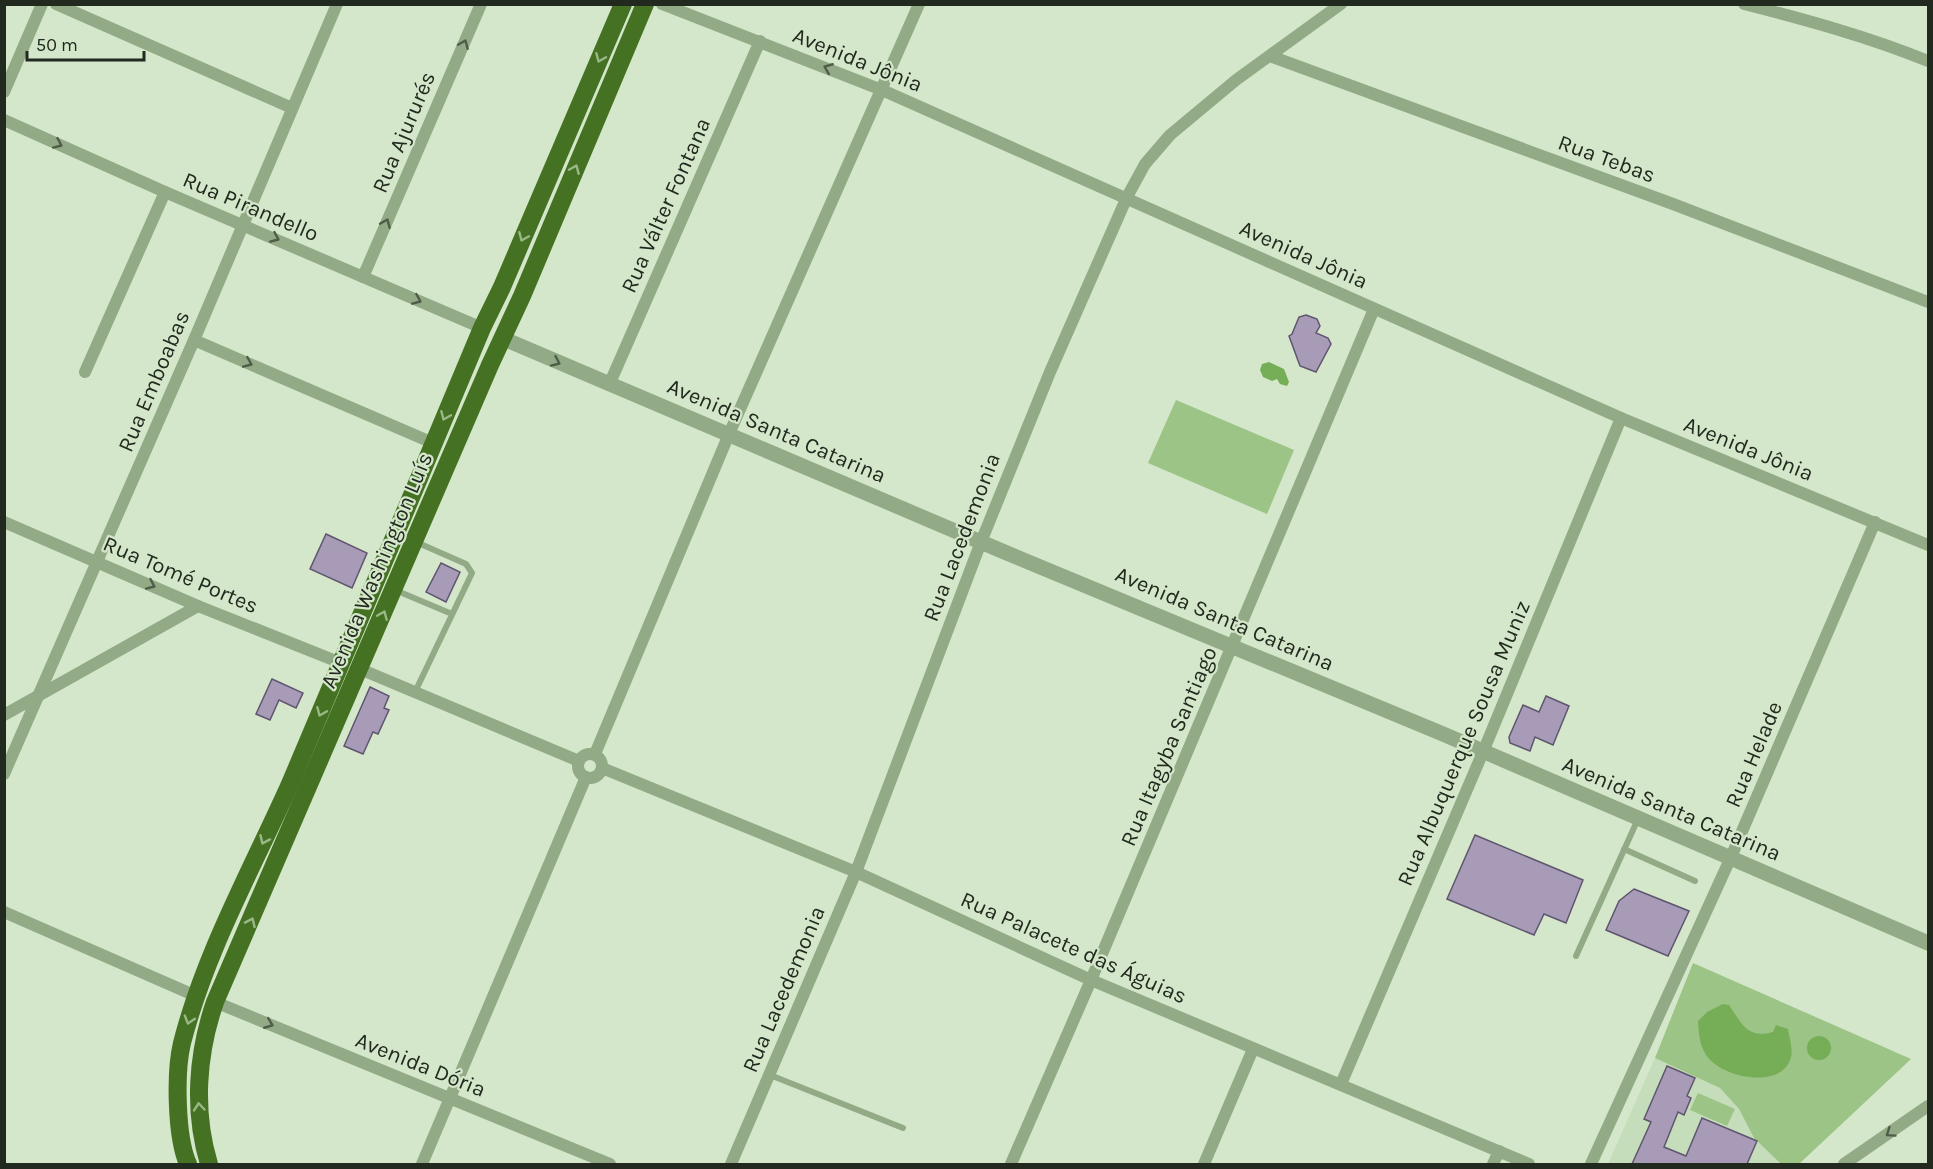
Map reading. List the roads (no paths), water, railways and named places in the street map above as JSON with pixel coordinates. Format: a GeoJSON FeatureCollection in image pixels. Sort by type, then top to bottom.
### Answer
{"type":"FeatureCollection","features":[{"type":"Feature","properties":{"kind":"highway","name":"Avenida Washington Luís"},"geometry":{"type":"LineString","coordinates":[[188,1164],[180,1134],[178,1091],[181,1046],[196,996],[623,4]]}},
{"type":"Feature","properties":{"kind":"highway","name":"Avenida Washington Luís"},"geometry":{"type":"LineString","coordinates":[[209,1164],[198,1102],[207,1026],[215,1002],[522,296],[645,4]]}},
{"type":"Feature","properties":{"kind":"street"},"geometry":{"type":"LineString","coordinates":[[4,92],[42,4]]}},
{"type":"Feature","properties":{"kind":"street"},"geometry":{"type":"LineString","coordinates":[[56,4],[292,108]]}},
{"type":"Feature","properties":{"kind":"street","name":"Rua Emboabas"},"geometry":{"type":"LineString","coordinates":[[4,774],[194,340],[337,4]]}},
{"type":"Feature","properties":{"kind":"street","name":"Rua Ajururés"},"geometry":{"type":"LineString","coordinates":[[363,277],[481,4]]}},
{"type":"Feature","properties":{"kind":"street","name":"Avenida Jônia"},"geometry":{"type":"LineString","coordinates":[[662,4],[882,90],[1621,418],[1929,545]]}},
{"type":"Feature","properties":{"kind":"street"},"geometry":{"type":"LineString","coordinates":[[595,754],[729,434],[919,4]]}},
{"type":"Feature","properties":{"kind":"street","name":"Rua Lacedemonia"},"geometry":{"type":"LineString","coordinates":[[731,1164],[856,872],[981,542],[1050,372],[1127,197],[1145,164],[1170,135],[1236,80],[1341,4]]}},
{"type":"Feature","properties":{"kind":"street"},"geometry":{"type":"LineString","coordinates":[[1744,4],[1890,45],[1929,61]]}},
{"type":"Feature","properties":{"kind":"street","name":"Rua Válter Fontana"},"geometry":{"type":"LineString","coordinates":[[609,385],[760,41]]}},
{"type":"Feature","properties":{"kind":"street","name":"Rua Tebas"},"geometry":{"type":"LineString","coordinates":[[1270,56],[1673,204],[1929,302]]}},
{"type":"Feature","properties":{"kind":"street","name":"Rua Pirandello"},"geometry":{"type":"LineString","coordinates":[[4,120],[482,328]]}},
{"type":"Feature","properties":{"kind":"street"},"geometry":{"type":"LineString","coordinates":[[85,372],[165,192]]}},
{"type":"Feature","properties":{"kind":"street","name":"Rua Itagyba Santiago"},"geometry":{"type":"LineString","coordinates":[[1011,1164],[1233,646],[1374,309]]}},
{"type":"Feature","properties":{"kind":"street","name":"Avenida Santa Catarina"},"geometry":{"type":"LineString","coordinates":[[502,338],[1731,857],[1929,943]]}},
{"type":"Feature","properties":{"kind":"street"},"geometry":{"type":"LineString","coordinates":[[194,340],[433,443]]}},
{"type":"Feature","properties":{"kind":"street","name":"Rua Albuquerque Sousa Muniz"},"geometry":{"type":"LineString","coordinates":[[1341,1084],[1483,752],[1621,418]]}},
{"type":"Feature","properties":{"kind":"street","name":"Rua Tomé Portes"},"geometry":{"type":"LineString","coordinates":[[4,522],[198,606],[341,663]]}},
{"type":"Feature","properties":{"kind":"street","name":"Rua Helade"},"geometry":{"type":"LineString","coordinates":[[1591,1164],[1731,857],[1875,522]]}},
{"type":"Feature","properties":{"kind":"street"},"geometry":{"type":"LineString","coordinates":[[4,715],[198,606]]}},
{"type":"Feature","properties":{"kind":"street"},"geometry":{"type":"LineString","coordinates":[[360,669],[579,761]]}},
{"type":"Feature","properties":{"kind":"street"},"geometry":{"type":"LineString","coordinates":[[595,754],[602,760],[602,768],[598,775],[586,777],[579,769],[579,761],[584,755],[595,754]]}},
{"type":"Feature","properties":{"kind":"street","name":"Rua Palacete das Águias"},"geometry":{"type":"LineString","coordinates":[[602,768],[856,872],[1091,980],[1529,1164]]}},
{"type":"Feature","properties":{"kind":"street"},"geometry":{"type":"LineString","coordinates":[[422,1164],[586,777]]}},
{"type":"Feature","properties":{"kind":"street"},"geometry":{"type":"LineString","coordinates":[[4,912],[196,996]]}},
{"type":"Feature","properties":{"kind":"street","name":"Avenida Dória"},"geometry":{"type":"LineString","coordinates":[[215,1002],[610,1164]]}},
{"type":"Feature","properties":{"kind":"street"},"geometry":{"type":"LineString","coordinates":[[1204,1164],[1253,1049]]}},
{"type":"Feature","properties":{"kind":"street"},"geometry":{"type":"LineString","coordinates":[[1850,1163],[1929,1106]]}},
{"type":"Feature","properties":{"kind":"street"},"geometry":{"type":"LineString","coordinates":[[1493,1164],[1499,1151]]}},
{"type":"Feature","properties":{"kind":"lane"},"geometry":{"type":"LineString","coordinates":[[415,541],[466,564],[472,573],[415,692]]}},
{"type":"Feature","properties":{"kind":"lane"},"geometry":{"type":"LineString","coordinates":[[394,590],[452,614]]}},
{"type":"Feature","properties":{"kind":"lane"},"geometry":{"type":"LineString","coordinates":[[1576,956],[1638,818]]}},
{"type":"Feature","properties":{"kind":"lane"},"geometry":{"type":"LineString","coordinates":[[1624,849],[1695,881]]}},
{"type":"Feature","properties":{"kind":"lane"},"geometry":{"type":"LineString","coordinates":[[769,1074],[903,1128]]}}]}
